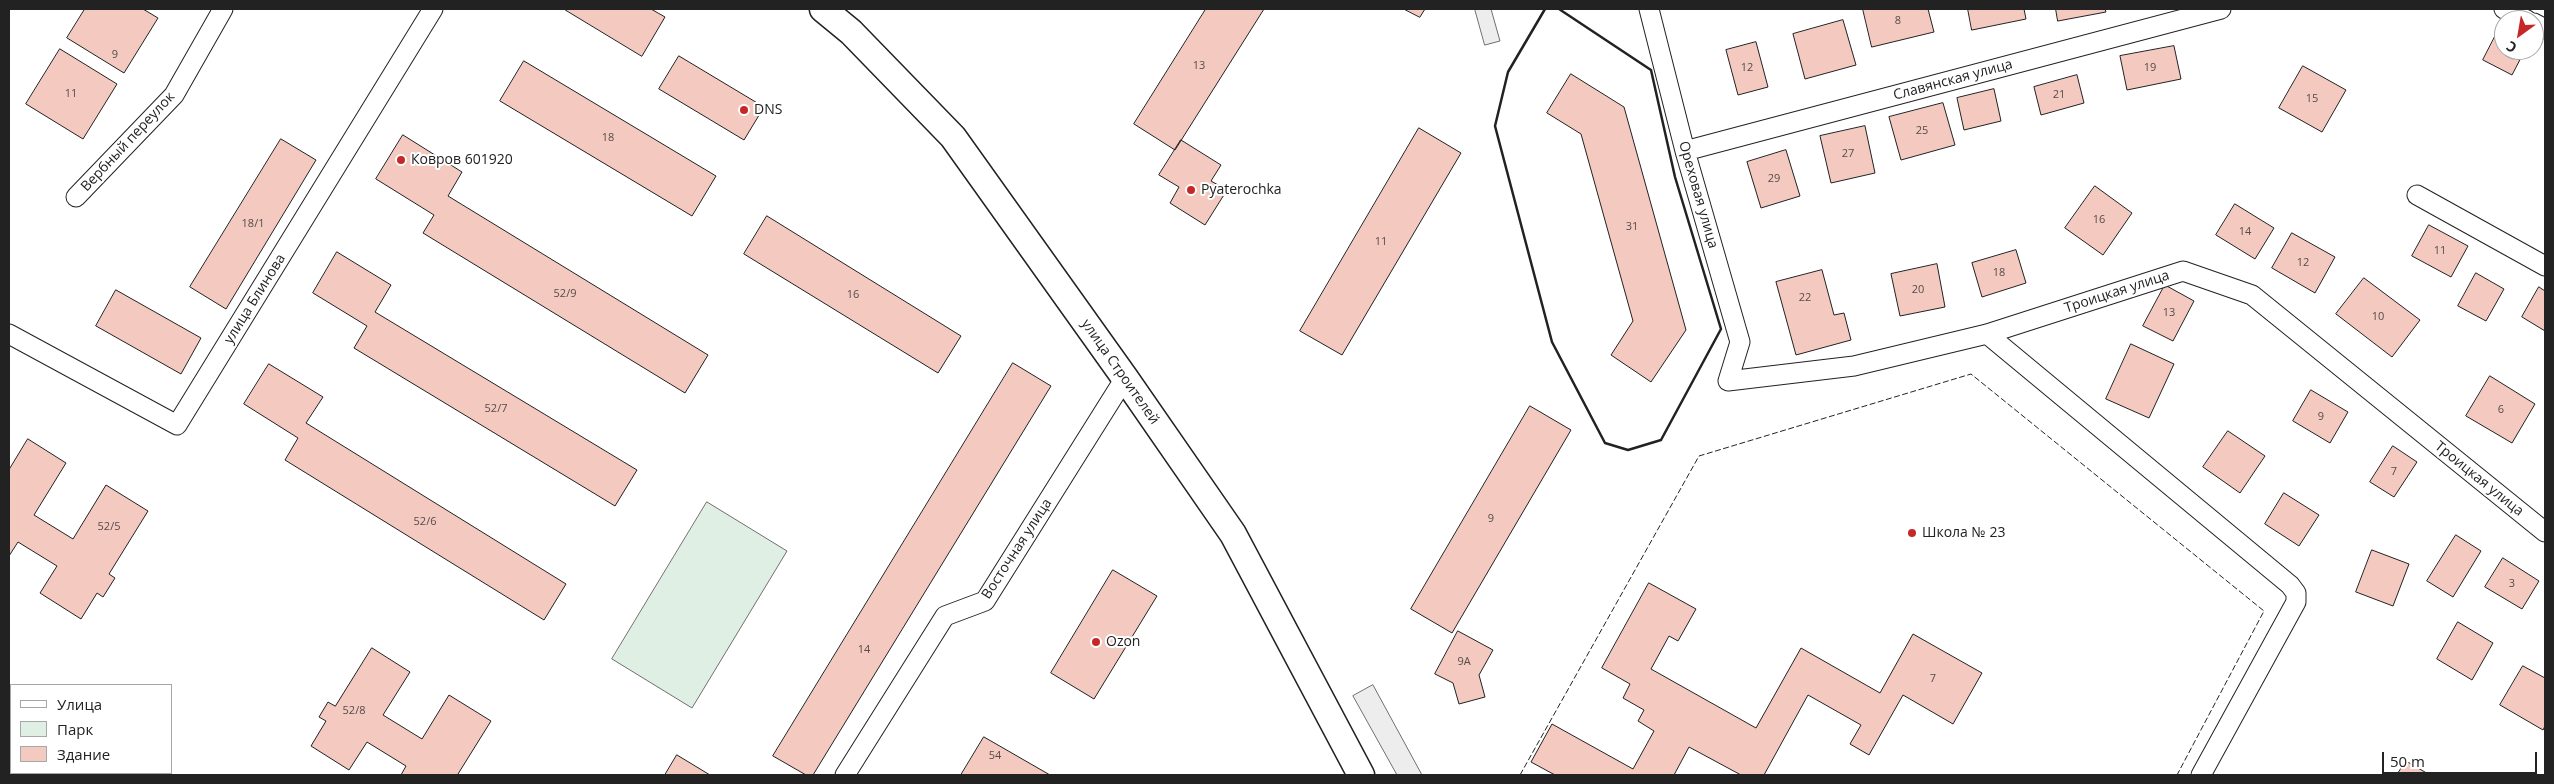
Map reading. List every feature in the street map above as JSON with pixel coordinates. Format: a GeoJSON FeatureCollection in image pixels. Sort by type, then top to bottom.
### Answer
{"type":"FeatureCollection","features":[{"type":"Feature","properties":{"kind":"main road","name":"улица Строителей"},"geometry":{"type":"LineString","coordinates":[[823,9],[851,32],[953,137],[1126,378],[1233,534],[1362,775]]}},
{"type":"Feature","properties":{"kind":"street","name":"Вербный переулок"},"geometry":{"type":"LineString","coordinates":[[76,197],[174,95],[224,9]]}},
{"type":"Feature","properties":{"kind":"street","name":"улица Блинова"},"geometry":{"type":"LineString","coordinates":[[9,334],[177,425],[433,9]]}},
{"type":"Feature","properties":{"kind":"street","name":"Ореховая улица"},"geometry":{"type":"LineString","coordinates":[[1649,9],[1685,151],[1740,342],[1728,381]]}},
{"type":"Feature","properties":{"kind":"street","name":"Славянская улица"},"geometry":{"type":"LineString","coordinates":[[1685,151],[2222,9]]}},
{"type":"Feature","properties":{"kind":"street"},"geometry":{"type":"LineString","coordinates":[[2417,195],[2545,266]]}},
{"type":"Feature","properties":{"kind":"street","name":"Троицкая улица"},"geometry":{"type":"LineString","coordinates":[[1728,381],[1854,366],[1987,334],[2183,271],[2252,295],[2545,532]]}},
{"type":"Feature","properties":{"kind":"street"},"geometry":{"type":"LineString","coordinates":[[1987,334],[2290,585],[2296,593],[2296,602],[2201,775]]}},
{"type":"Feature","properties":{"kind":"street","name":"Восточная улица"},"geometry":{"type":"LineString","coordinates":[[845,775],[945,616],[985,602],[1126,378]]}},
{"type":"Feature","properties":{"kind":"green space"},"geometry":{"type":"Polygon","coordinates":[[[707,502],[787,551],[692,708],[612,659],[707,502]]]}},
{"type":"Feature","properties":{"kind":"shaded area"},"geometry":{"type":"Polygon","coordinates":[[[1475,9],[1491,9],[1500,41],[1485,45],[1475,9]]]}},
{"type":"Feature","properties":{"kind":"shaded area"},"geometry":{"type":"Polygon","coordinates":[[[1373,685],[1422,775],[1397,775],[1353,696],[1373,685]]]}},
{"type":"Feature","properties":{"kind":"building"},"geometry":{"type":"Polygon","coordinates":[[[85,9],[143,9],[158,18],[124,73],[67,38],[85,9]]]}},
{"type":"Feature","properties":{"kind":"building"},"geometry":{"type":"Polygon","coordinates":[[[564,9],[651,9],[665,17],[642,56],[564,9]]]}},
{"type":"Feature","properties":{"kind":"building"},"geometry":{"type":"Polygon","coordinates":[[[1206,9],[1264,9],[1175,150],[1134,124],[1206,9]]]}},
{"type":"Feature","properties":{"kind":"building"},"geometry":{"type":"Polygon","coordinates":[[[1404,9],[1425,9],[1420,17],[1404,9]]]}},
{"type":"Feature","properties":{"kind":"building"},"geometry":{"type":"Polygon","coordinates":[[[1863,9],[1928,9],[1934,32],[1872,47],[1863,9]]]}},
{"type":"Feature","properties":{"kind":"building"},"geometry":{"type":"Polygon","coordinates":[[[1968,9],[2024,9],[2026,19],[1972,30],[1968,9]]]}},
{"type":"Feature","properties":{"kind":"building"},"geometry":{"type":"Polygon","coordinates":[[[2056,9],[2105,9],[2106,12],[2058,21],[2056,9]]]}},
{"type":"Feature","properties":{"kind":"building"},"geometry":{"type":"Polygon","coordinates":[[[1843,20],[1856,65],[1805,79],[1793,34],[1843,20]]]}},
{"type":"Feature","properties":{"kind":"building"},"geometry":{"type":"Polygon","coordinates":[[[2494,39],[2494,60],[2520,60],[2512,75],[2483,60],[2494,39]]]}},
{"type":"Feature","properties":{"kind":"building"},"geometry":{"type":"Polygon","coordinates":[[[1756,42],[1768,87],[1738,95],[1726,50],[1756,42]]]}},
{"type":"Feature","properties":{"kind":"building"},"geometry":{"type":"Polygon","coordinates":[[[2174,46],[2181,79],[2127,90],[2120,56],[2174,46]]]}},
{"type":"Feature","properties":{"kind":"building"},"geometry":{"type":"Polygon","coordinates":[[[60,49],[117,84],[83,139],[26,104],[60,49]]]}},
{"type":"Feature","properties":{"kind":"building"},"geometry":{"type":"Polygon","coordinates":[[[679,56],[764,107],[744,140],[659,89],[679,56]]]}},
{"type":"Feature","properties":{"kind":"building"},"geometry":{"type":"Polygon","coordinates":[[[524,61],[716,176],[692,216],[500,101],[524,61]]]}},
{"type":"Feature","properties":{"kind":"building"},"geometry":{"type":"Polygon","coordinates":[[[2303,66],[2346,90],[2322,132],[2279,108],[2303,66]]]}},
{"type":"Feature","properties":{"kind":"building"},"geometry":{"type":"Polygon","coordinates":[[[1571,74],[1624,107],[1686,330],[1651,382],[1611,355],[1633,321],[1581,134],[1547,113],[1571,74]]]}},
{"type":"Feature","properties":{"kind":"building"},"geometry":{"type":"Polygon","coordinates":[[[2077,75],[2084,103],[2041,115],[2034,87],[2077,75]]]}},
{"type":"Feature","properties":{"kind":"building"},"geometry":{"type":"Polygon","coordinates":[[[1994,89],[2001,121],[1964,130],[1957,98],[1994,89]]]}},
{"type":"Feature","properties":{"kind":"building"},"geometry":{"type":"Polygon","coordinates":[[[1943,103],[1955,145],[1901,160],[1889,117],[1943,103]]]}},
{"type":"Feature","properties":{"kind":"building"},"geometry":{"type":"Polygon","coordinates":[[[1865,126],[1875,173],[1831,183],[1820,136],[1865,126]]]}},
{"type":"Feature","properties":{"kind":"building"},"geometry":{"type":"Polygon","coordinates":[[[1419,128],[1461,153],[1342,355],[1300,331],[1419,128]]]}},
{"type":"Feature","properties":{"kind":"building"},"geometry":{"type":"Polygon","coordinates":[[[403,135],[462,172],[448,196],[708,355],[685,393],[423,233],[434,215],[376,179],[403,135]]]}},
{"type":"Feature","properties":{"kind":"building"},"geometry":{"type":"Polygon","coordinates":[[[281,139],[316,160],[226,309],[190,287],[281,139]]]}},
{"type":"Feature","properties":{"kind":"building"},"geometry":{"type":"Polygon","coordinates":[[[1181,140],[1221,165],[1211,181],[1227,190],[1205,225],[1170,203],[1179,187],[1159,175],[1181,140]]]}},
{"type":"Feature","properties":{"kind":"building"},"geometry":{"type":"Polygon","coordinates":[[[1786,150],[1800,196],[1761,208],[1747,162],[1786,150]]]}},
{"type":"Feature","properties":{"kind":"building"},"geometry":{"type":"Polygon","coordinates":[[[2095,186],[2132,213],[2103,255],[2065,228],[2095,186]]]}},
{"type":"Feature","properties":{"kind":"building"},"geometry":{"type":"Polygon","coordinates":[[[2235,204],[2274,228],[2255,259],[2216,235],[2235,204]]]}},
{"type":"Feature","properties":{"kind":"building"},"geometry":{"type":"Polygon","coordinates":[[[767,216],[961,336],[938,373],[744,254],[767,216]]]}},
{"type":"Feature","properties":{"kind":"building"},"geometry":{"type":"Polygon","coordinates":[[[2429,225],[2468,246],[2451,277],[2412,256],[2429,225]]]}},
{"type":"Feature","properties":{"kind":"building"},"geometry":{"type":"Polygon","coordinates":[[[2292,233],[2335,257],[2315,293],[2272,268],[2292,233]]]}},
{"type":"Feature","properties":{"kind":"building"},"geometry":{"type":"Polygon","coordinates":[[[2016,250],[2026,283],[1982,297],[1972,263],[2016,250]]]}},
{"type":"Feature","properties":{"kind":"building"},"geometry":{"type":"Polygon","coordinates":[[[337,252],[391,285],[375,312],[637,470],[615,506],[354,348],[367,326],[313,293],[337,252]]]}},
{"type":"Feature","properties":{"kind":"building"},"geometry":{"type":"Polygon","coordinates":[[[1937,264],[1945,307],[1900,316],[1891,274],[1937,264]]]}},
{"type":"Feature","properties":{"kind":"building"},"geometry":{"type":"Polygon","coordinates":[[[1822,270],[1834,315],[1844,313],[1851,340],[1796,355],[1776,282],[1822,270]]]}},
{"type":"Feature","properties":{"kind":"building"},"geometry":{"type":"Polygon","coordinates":[[[2476,273],[2504,289],[2486,321],[2458,306],[2476,273]]]}},
{"type":"Feature","properties":{"kind":"building"},"geometry":{"type":"Polygon","coordinates":[[[2364,278],[2420,320],[2392,357],[2336,314],[2364,278]]]}},
{"type":"Feature","properties":{"kind":"building"},"geometry":{"type":"Polygon","coordinates":[[[2165,285],[2194,301],[2173,341],[2143,326],[2165,285]]]}},
{"type":"Feature","properties":{"kind":"building"},"geometry":{"type":"Polygon","coordinates":[[[2539,287],[2545,291],[2545,331],[2522,317],[2539,287]]]}},
{"type":"Feature","properties":{"kind":"building"},"geometry":{"type":"Polygon","coordinates":[[[116,290],[201,338],[181,374],[96,326],[116,290]]]}},
{"type":"Feature","properties":{"kind":"building"},"geometry":{"type":"Polygon","coordinates":[[[2131,344],[2174,364],[2149,418],[2106,399],[2131,344]]]}},
{"type":"Feature","properties":{"kind":"building"},"geometry":{"type":"Polygon","coordinates":[[[1013,363],[1051,386],[813,775],[806,775],[773,756],[1013,363]]]}},
{"type":"Feature","properties":{"kind":"building"},"geometry":{"type":"Polygon","coordinates":[[[269,364],[323,397],[306,423],[566,584],[544,620],[285,460],[298,438],[244,404],[269,364]]]}},
{"type":"Feature","properties":{"kind":"building"},"geometry":{"type":"Polygon","coordinates":[[[2490,376],[2535,404],[2512,443],[2466,416],[2490,376]]]}},
{"type":"Feature","properties":{"kind":"building"},"geometry":{"type":"Polygon","coordinates":[[[2311,390],[2348,412],[2330,443],[2293,421],[2311,390]]]}},
{"type":"Feature","properties":{"kind":"building"},"geometry":{"type":"Polygon","coordinates":[[[1530,406],[1571,430],[1452,633],[1411,609],[1530,406]]]}},
{"type":"Feature","properties":{"kind":"building"},"geometry":{"type":"Polygon","coordinates":[[[2228,431],[2265,456],[2240,493],[2203,467],[2228,431]]]}},
{"type":"Feature","properties":{"kind":"building"},"geometry":{"type":"Polygon","coordinates":[[[28,439],[66,463],[34,515],[73,539],[106,485],[148,511],[109,574],[115,578],[103,597],[97,593],[81,619],[40,593],[57,566],[18,542],[9,556],[9,470],[28,439]]]}},
{"type":"Feature","properties":{"kind":"building"},"geometry":{"type":"Polygon","coordinates":[[[2393,446],[2417,462],[2394,497],[2370,482],[2393,446]]]}},
{"type":"Feature","properties":{"kind":"building"},"geometry":{"type":"Polygon","coordinates":[[[2284,493],[2319,515],[2299,546],[2265,524],[2284,493]]]}},
{"type":"Feature","properties":{"kind":"building"},"geometry":{"type":"Polygon","coordinates":[[[2456,535],[2481,551],[2453,597],[2427,581],[2456,535]]]}},
{"type":"Feature","properties":{"kind":"building"},"geometry":{"type":"Polygon","coordinates":[[[2372,550],[2409,564],[2393,606],[2356,592],[2372,550]]]}},
{"type":"Feature","properties":{"kind":"building"},"geometry":{"type":"Polygon","coordinates":[[[2503,558],[2539,581],[2522,609],[2485,587],[2503,558]]]}},
{"type":"Feature","properties":{"kind":"building"},"geometry":{"type":"Polygon","coordinates":[[[1113,570],[1157,596],[1094,699],[1051,673],[1113,570]]]}},
{"type":"Feature","properties":{"kind":"building"},"geometry":{"type":"Polygon","coordinates":[[[1649,583],[1696,609],[1678,641],[1669,636],[1651,669],[1756,728],[1801,648],[1880,693],[1913,634],[1982,673],[1953,724],[1903,695],[1869,755],[1850,744],[1861,725],[1808,695],[1764,775],[1741,775],[1689,747],[1674,775],[1555,775],[1531,762],[1552,724],[1633,769],[1654,731],[1638,721],[1644,710],[1623,698],[1630,684],[1602,668],[1649,583]]]}},
{"type":"Feature","properties":{"kind":"building"},"geometry":{"type":"Polygon","coordinates":[[[2458,622],[2493,643],[2472,680],[2437,659],[2458,622]]]}},
{"type":"Feature","properties":{"kind":"building"},"geometry":{"type":"Polygon","coordinates":[[[1458,631],[1493,650],[1479,675],[1485,697],[1459,704],[1453,683],[1435,674],[1458,631]]]}},
{"type":"Feature","properties":{"kind":"building"},"geometry":{"type":"Polygon","coordinates":[[[372,648],[410,672],[383,715],[422,739],[449,695],[491,721],[459,775],[401,775],[406,766],[367,742],[349,770],[311,746],[326,721],[319,717],[328,702],[335,706],[372,648]]]}},
{"type":"Feature","properties":{"kind":"building"},"geometry":{"type":"Polygon","coordinates":[[[2523,666],[2545,678],[2545,726],[2543,730],[2500,705],[2523,666]]]}},
{"type":"Feature","properties":{"kind":"building"},"geometry":{"type":"Polygon","coordinates":[[[9,712],[10,761],[9,760],[9,712]]]}},
{"type":"Feature","properties":{"kind":"building"},"geometry":{"type":"Polygon","coordinates":[[[984,737],[1050,775],[961,775],[984,737]]]}},
{"type":"Feature","properties":{"kind":"building"},"geometry":{"type":"Polygon","coordinates":[[[677,755],[710,775],[665,775],[677,755]]]}},
{"type":"Feature","properties":{"kind":"building"},"geometry":{"type":"Polygon","coordinates":[[[2406,761],[2430,775],[2397,775],[2406,761]]]}},
{"type":"Feature","properties":{"kind":"building"},"geometry":{"type":"Polygon","coordinates":[[[32,774],[66,774],[66,775],[32,774]]]}},
{"type":"Feature","properties":{"kind":"fence"},"geometry":{"type":"LineString","coordinates":[[1520,775],[1699,456],[1971,374],[2264,611],[2177,775]]}},
{"type":"Feature","properties":{"kind":"wall"},"geometry":{"type":"LineString","coordinates":[[1545,9],[1508,72],[1495,126],[1552,342],[1605,443],[1628,450],[1661,440],[1721,329],[1675,177],[1651,70],[1559,9]]}},
{"type":"Feature","properties":{"kind":"place","name":"DNS"},"geometry":{"type":"Point","coordinates":[744,110]}},
{"type":"Feature","properties":{"kind":"place","name":"Ковров 601920"},"geometry":{"type":"Point","coordinates":[401,160]}},
{"type":"Feature","properties":{"kind":"place","name":"Pyaterochka"},"geometry":{"type":"Point","coordinates":[1191,190]}},
{"type":"Feature","properties":{"kind":"place","name":"Школа № 23"},"geometry":{"type":"Point","coordinates":[1912,533]}},
{"type":"Feature","properties":{"kind":"place","name":"Ozon"},"geometry":{"type":"Point","coordinates":[1096,642]}}]}
